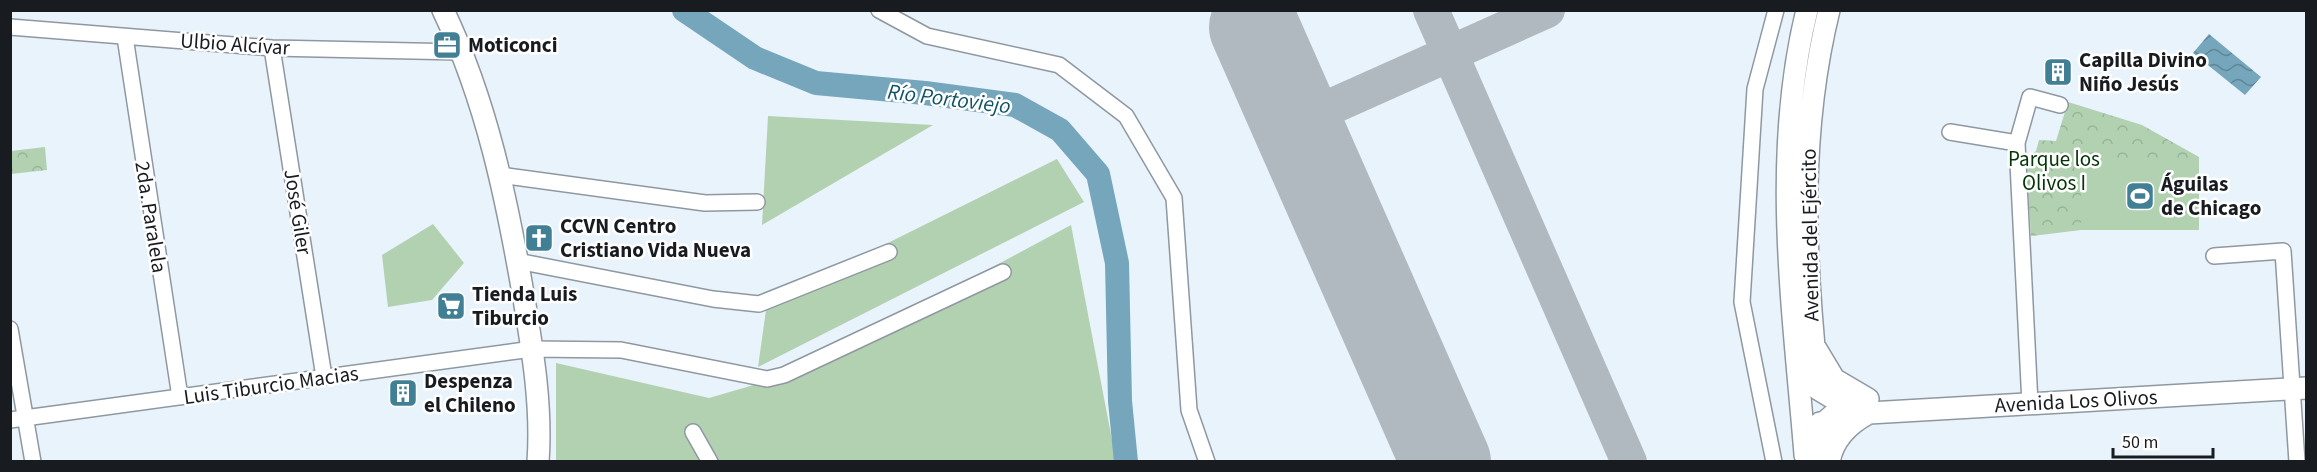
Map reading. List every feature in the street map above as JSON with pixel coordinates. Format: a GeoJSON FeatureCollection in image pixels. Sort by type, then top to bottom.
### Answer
{"type":"FeatureCollection","features":[{"type":"Feature","properties":{"kind":"street"},"geometry":{"type":"LineString","coordinates":[[443,10],[461,52],[487,125],[500,175],[532,349],[539,425],[538,462]]}},
{"type":"Feature","properties":{"kind":"street"},"geometry":{"type":"LineString","coordinates":[[879,10],[927,36],[1059,65],[1126,116],[1174,198],[1190,410],[1207,462]]}},
{"type":"Feature","properties":{"kind":"street"},"geometry":{"type":"LineString","coordinates":[[1774,462],[1742,302],[1755,89],[1776,10]]}},
{"type":"Feature","properties":{"kind":"street","name":"Avenida del Ejército"},"geometry":{"type":"LineString","coordinates":[[1807,10],[1795,59],[1788,129],[1787,184],[1805,346],[1811,459]]}},
{"type":"Feature","properties":{"kind":"street","name":"Avenida del Ejército"},"geometry":{"type":"LineString","coordinates":[[1805,346],[1807,269],[1805,185],[1809,115],[1817,60],[1829,10]]}},
{"type":"Feature","properties":{"kind":"street","name":"Ulbio Alcívar"},"geometry":{"type":"LineString","coordinates":[[10,27],[272,48],[461,52]]}},
{"type":"Feature","properties":{"kind":"street","name":"2da. Paralela"},"geometry":{"type":"LineString","coordinates":[[125,37],[180,397]]}},
{"type":"Feature","properties":{"kind":"street","name":"José Giler"},"geometry":{"type":"LineString","coordinates":[[272,48],[324,377]]}},
{"type":"Feature","properties":{"kind":"street"},"geometry":{"type":"LineString","coordinates":[[2029,396],[2017,143],[2030,97],[2060,105]]}},
{"type":"Feature","properties":{"kind":"street"},"geometry":{"type":"LineString","coordinates":[[1950,132],[2017,143]]}},
{"type":"Feature","properties":{"kind":"street"},"geometry":{"type":"LineString","coordinates":[[500,175],[705,203],[757,202]]}},
{"type":"Feature","properties":{"kind":"street"},"geometry":{"type":"LineString","coordinates":[[517,261],[713,299],[759,304],[889,252]]}},
{"type":"Feature","properties":{"kind":"street"},"geometry":{"type":"LineString","coordinates":[[2214,256],[2283,252],[2299,381],[2297,462]]}},
{"type":"Feature","properties":{"kind":"street","name":"Luis Tiburcio Macias"},"geometry":{"type":"LineString","coordinates":[[18,419],[532,349],[621,350],[767,379],[784,375],[1003,272]]}},
{"type":"Feature","properties":{"kind":"street"},"geometry":{"type":"LineString","coordinates":[[10,329],[18,419],[33,462]]}},
{"type":"Feature","properties":{"kind":"street"},"geometry":{"type":"LineString","coordinates":[[1805,346],[1818,389],[1821,426],[1811,459]]}},
{"type":"Feature","properties":{"kind":"street"},"geometry":{"type":"LineString","coordinates":[[1805,346],[1834,379],[1869,406],[1839,437],[1830,462]]}},
{"type":"Feature","properties":{"kind":"street","name":"Avenida Los Olivos"},"geometry":{"type":"LineString","coordinates":[[1818,389],[1846,406],[1869,406],[2299,381]]}},
{"type":"Feature","properties":{"kind":"street"},"geometry":{"type":"LineString","coordinates":[[1821,426],[1846,406]]}},
{"type":"Feature","properties":{"kind":"street"},"geometry":{"type":"LineString","coordinates":[[693,432],[710,462]]}},
{"type":"Feature","properties":{"kind":"green space","name":"Parque los Olivos I"},"geometry":{"type":"Polygon","coordinates":[[[2068,102],[2142,125],[2199,157],[2199,163],[2081,163],[2081,230],[2031,236],[2026,158],[2036,151],[2039,140],[2056,141],[2068,102]]]}},
{"type":"Feature","properties":{"kind":"green space"},"geometry":{"type":"Polygon","coordinates":[[[768,116],[933,125],[762,225],[768,116]]]}},
{"type":"Feature","properties":{"kind":"green space"},"geometry":{"type":"Polygon","coordinates":[[[45,147],[47,170],[11,174],[11,151],[45,147]]]}},
{"type":"Feature","properties":{"kind":"green space"},"geometry":{"type":"Polygon","coordinates":[[[1057,159],[1084,202],[758,367],[767,303],[1057,159]]]}},
{"type":"Feature","properties":{"kind":"green space","name":"Águilas de Chicago"},"geometry":{"type":"Polygon","coordinates":[[[2081,163],[2199,163],[2199,230],[2081,230],[2081,163]]]}},
{"type":"Feature","properties":{"kind":"green space"},"geometry":{"type":"Polygon","coordinates":[[[433,224],[464,263],[432,300],[388,307],[382,255],[433,224]]]}},
{"type":"Feature","properties":{"kind":"green space"},"geometry":{"type":"Polygon","coordinates":[[[1071,225],[1116,461],[556,462],[556,363],[709,398],[795,373],[1071,225]]]}},
{"type":"Feature","properties":{"kind":"water"},"geometry":{"type":"Polygon","coordinates":[[[2209,34],[2261,77],[2245,95],[2193,53],[2209,34]]]}},
{"type":"Feature","properties":{"kind":"waterway","name":"Río Portoviejo"},"geometry":{"type":"LineString","coordinates":[[684,10],[755,58],[816,83],[925,93],[1015,105],[1060,130],[1098,174],[1117,263],[1120,401],[1126,462]]}},
{"type":"Feature","properties":{"kind":"taxiway"},"geometry":{"type":"LineString","coordinates":[[1431,10],[1629,462]]}},
{"type":"Feature","properties":{"kind":"taxiway"},"geometry":{"type":"LineString","coordinates":[[1297,122],[1547,10]]}},
{"type":"Feature","properties":{"kind":"runway"},"geometry":{"type":"LineString","coordinates":[[1254,27],[1446,462]]}},
{"type":"Feature","properties":{"kind":"place","name":"Moticonci"},"geometry":{"type":"Point","coordinates":[447,45]}},
{"type":"Feature","properties":{"kind":"place","name":"Capilla Divino Niño Jesús"},"geometry":{"type":"Point","coordinates":[2058,72]}},
{"type":"Feature","properties":{"kind":"place","name":"Águilas de Chicago"},"geometry":{"type":"Point","coordinates":[2140,196]}},
{"type":"Feature","properties":{"kind":"place","name":"CCVN Centro Cristiano Vida Nueva"},"geometry":{"type":"Point","coordinates":[539,238]}},
{"type":"Feature","properties":{"kind":"place","name":"Tienda Luis Tiburcio"},"geometry":{"type":"Point","coordinates":[451,306]}},
{"type":"Feature","properties":{"kind":"place","name":"Despenza el Chileno"},"geometry":{"type":"Point","coordinates":[403,393]}}]}
